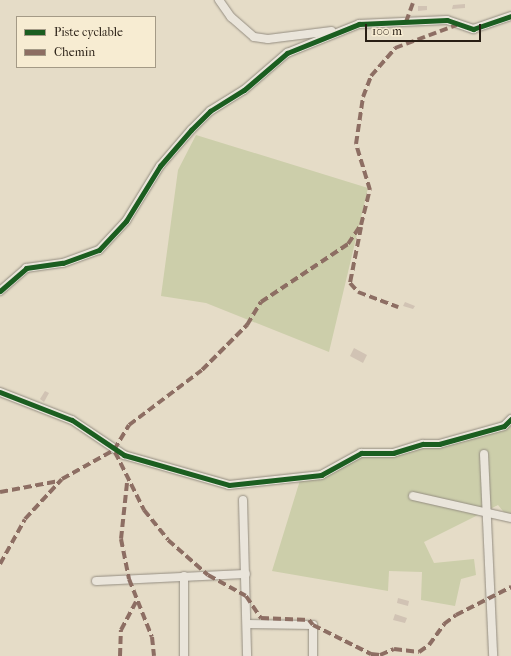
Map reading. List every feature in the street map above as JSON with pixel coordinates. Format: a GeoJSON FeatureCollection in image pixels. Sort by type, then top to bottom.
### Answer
{"type":"FeatureCollection","features":[{"type":"Feature","properties":{"kind":"street"},"geometry":{"type":"LineString","coordinates":[[219,0],[231,17],[254,37],[268,39],[341,30]]}},
{"type":"Feature","properties":{"kind":"street"},"geometry":{"type":"LineString","coordinates":[[0,291],[26,268],[63,263],[99,250],[126,221],[160,166],[210,111],[244,90],[287,53],[359,24],[447,20],[473,29],[511,16]]}},
{"type":"Feature","properties":{"kind":"street"},"geometry":{"type":"LineString","coordinates":[[0,392],[72,420],[124,455],[229,485],[321,475],[361,453],[393,453],[423,444],[439,444],[504,426],[511,419]]}},
{"type":"Feature","properties":{"kind":"street"},"geometry":{"type":"LineString","coordinates":[[484,454],[493,656]]}},
{"type":"Feature","properties":{"kind":"street"},"geometry":{"type":"LineString","coordinates":[[413,496],[511,518]]}},
{"type":"Feature","properties":{"kind":"street"},"geometry":{"type":"LineString","coordinates":[[243,500],[247,656]]}},
{"type":"Feature","properties":{"kind":"street"},"geometry":{"type":"LineString","coordinates":[[96,581],[246,574]]}},
{"type":"Feature","properties":{"kind":"street"},"geometry":{"type":"LineString","coordinates":[[184,576],[184,656]]}},
{"type":"Feature","properties":{"kind":"street"},"geometry":{"type":"LineString","coordinates":[[247,624],[313,625],[314,656]]}},
{"type":"Feature","properties":{"kind":"green space"},"geometry":{"type":"Polygon","coordinates":[[[196,135],[368,188],[329,352],[206,303],[161,296],[178,170],[196,135]]]}},
{"type":"Feature","properties":{"kind":"green space"},"geometry":{"type":"Polygon","coordinates":[[[511,419],[511,521],[498,505],[424,542],[434,563],[474,559],[476,575],[461,579],[455,606],[421,600],[422,572],[389,571],[388,591],[272,571],[301,477],[321,475],[361,453],[393,453],[483,431],[511,419]]]}},
{"type":"Feature","properties":{"kind":"building"},"geometry":{"type":"Polygon","coordinates":[[[465,4],[465,8],[452,9],[453,5],[465,4]]]}},
{"type":"Feature","properties":{"kind":"building"},"geometry":{"type":"Polygon","coordinates":[[[418,6],[427,6],[427,10],[418,11],[418,6]]]}},
{"type":"Feature","properties":{"kind":"building"},"geometry":{"type":"Polygon","coordinates":[[[405,302],[415,306],[413,309],[403,306],[405,302]]]}},
{"type":"Feature","properties":{"kind":"building"},"geometry":{"type":"Polygon","coordinates":[[[354,348],[367,355],[363,363],[350,356],[354,348]]]}},
{"type":"Feature","properties":{"kind":"building"},"geometry":{"type":"Polygon","coordinates":[[[45,391],[49,393],[44,402],[40,399],[45,391]]]}},
{"type":"Feature","properties":{"kind":"building"},"geometry":{"type":"Polygon","coordinates":[[[398,598],[409,601],[408,606],[397,603],[398,598]]]}},
{"type":"Feature","properties":{"kind":"building"},"geometry":{"type":"Polygon","coordinates":[[[395,614],[407,618],[405,623],[393,620],[395,614]]]}},
{"type":"Feature","properties":{"kind":"marked path"},"geometry":{"type":"LineString","coordinates":[[406,22],[414,0]]}},
{"type":"Feature","properties":{"kind":"marked path"},"geometry":{"type":"LineString","coordinates":[[0,564],[25,519],[62,479],[114,450],[129,425],[202,370],[247,325],[261,302],[348,244],[361,225],[370,190],[356,144],[363,97],[371,76],[395,48],[457,25]]}},
{"type":"Feature","properties":{"kind":"marked path"},"geometry":{"type":"LineString","coordinates":[[361,227],[350,283],[358,292],[398,307]]}},
{"type":"Feature","properties":{"kind":"marked path"},"geometry":{"type":"LineString","coordinates":[[115,452],[144,510],[168,540],[208,575],[246,596],[261,618],[309,620],[313,625],[371,654],[380,655],[394,649],[419,652],[429,645],[444,624],[456,615],[511,587]]}},
{"type":"Feature","properties":{"kind":"marked path"},"geometry":{"type":"LineString","coordinates":[[0,492],[59,481]]}},
{"type":"Feature","properties":{"kind":"marked path"},"geometry":{"type":"LineString","coordinates":[[127,483],[121,539],[129,579],[152,637],[154,656]]}},
{"type":"Feature","properties":{"kind":"marked path"},"geometry":{"type":"LineString","coordinates":[[120,656],[121,630],[136,602]]}},
{"type":"Feature","properties":{"kind":"cycle path"},"geometry":{"type":"LineString","coordinates":[[0,291],[26,268],[63,263],[99,250],[126,221],[160,166],[191,130],[210,111],[244,90],[287,53],[359,24],[447,20],[473,29],[511,16]]}},
{"type":"Feature","properties":{"kind":"cycle path"},"geometry":{"type":"LineString","coordinates":[[0,392],[72,420],[124,455],[229,485],[321,475],[361,453],[393,453],[423,444],[439,444],[504,426],[511,419]]}}]}
